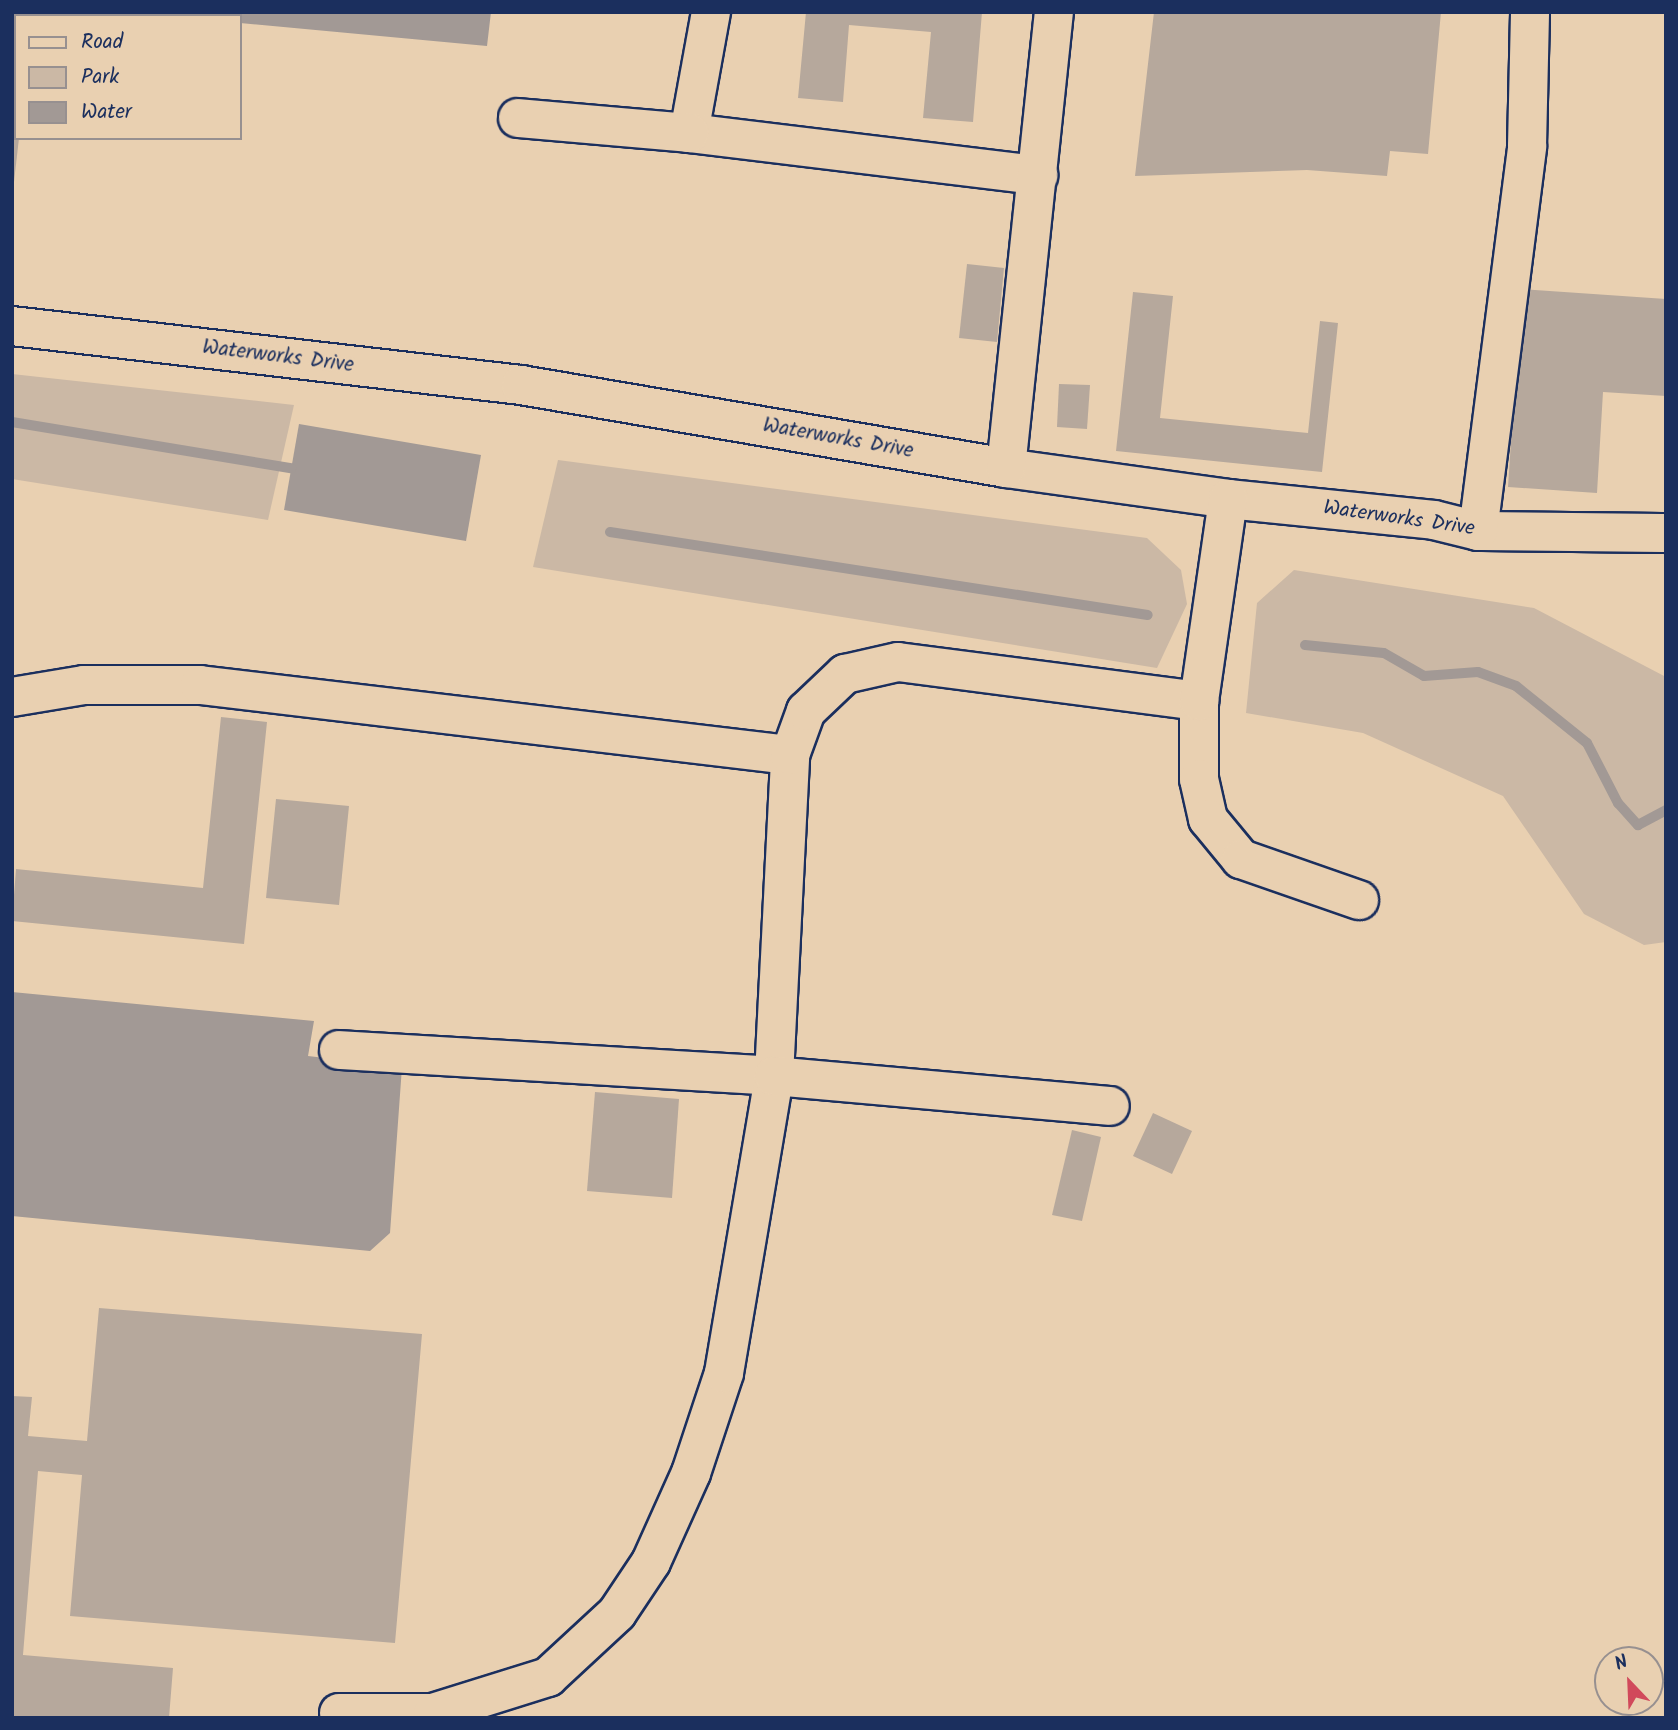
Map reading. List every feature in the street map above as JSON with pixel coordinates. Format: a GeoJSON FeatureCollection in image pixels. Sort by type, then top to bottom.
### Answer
{"type":"FeatureCollection","features":[{"type":"Feature","properties":{"kind":"lane"},"geometry":{"type":"LineString","coordinates":[[689,133],[711,12]]}},
{"type":"Feature","properties":{"kind":"lane"},"geometry":{"type":"LineString","coordinates":[[1006,468],[1054,12]]}},
{"type":"Feature","properties":{"kind":"lane"},"geometry":{"type":"LineString","coordinates":[[1478,531],[1527,146],[1530,12]]}},
{"type":"Feature","properties":{"kind":"lane"},"geometry":{"type":"LineString","coordinates":[[519,118],[689,133],[1038,175]]}},
{"type":"Feature","properties":{"kind":"lane","name":"Waterworks Drive"},"geometry":{"type":"LineString","coordinates":[[12,326],[521,385],[1006,468],[1228,499],[1434,520],[1478,531],[1666,533]]}},
{"type":"Feature","properties":{"kind":"lane"},"geometry":{"type":"LineString","coordinates":[[1228,499],[1199,701],[1199,779],[1208,819],[1241,859],[1359,900]]}},
{"type":"Feature","properties":{"kind":"lane"},"geometry":{"type":"LineString","coordinates":[[339,1713],[433,1713],[548,1677],[617,1613],[657,1549],[691,1472],[724,1373],[774,1076],[790,755],[806,711],[845,674],[898,662],[1199,701]]}},
{"type":"Feature","properties":{"kind":"lane"},"geometry":{"type":"LineString","coordinates":[[12,697],[84,685],[200,685],[790,755]]}},
{"type":"Feature","properties":{"kind":"lane"},"geometry":{"type":"LineString","coordinates":[[340,1050],[774,1076],[1110,1106]]}},
{"type":"Feature","properties":{"kind":"green space"},"geometry":{"type":"Polygon","coordinates":[[[12,374],[294,405],[268,520],[12,479],[12,374]]]}},
{"type":"Feature","properties":{"kind":"green space"},"geometry":{"type":"Polygon","coordinates":[[[558,460],[1147,538],[1181,570],[1187,604],[1157,668],[533,567],[558,460]]]}},
{"type":"Feature","properties":{"kind":"green space"},"geometry":{"type":"Polygon","coordinates":[[[1294,570],[1534,608],[1666,677],[1666,942],[1644,945],[1584,914],[1503,796],[1363,733],[1246,713],[1257,603],[1294,570]]]}},
{"type":"Feature","properties":{"kind":"water"},"geometry":{"type":"Polygon","coordinates":[[[160,12],[491,12],[487,46],[242,23],[242,14],[160,12]]]}},
{"type":"Feature","properties":{"kind":"water"},"geometry":{"type":"Polygon","coordinates":[[[299,424],[481,455],[466,541],[284,510],[299,424]]]}},
{"type":"Feature","properties":{"kind":"water"},"geometry":{"type":"Polygon","coordinates":[[[12,992],[314,1021],[308,1056],[402,1067],[390,1233],[370,1251],[12,1216],[12,992]]]}},
{"type":"Feature","properties":{"kind":"building"},"geometry":{"type":"Polygon","coordinates":[[[806,12],[982,12],[973,122],[923,118],[931,32],[849,25],[843,102],[798,98],[806,12]]]}},
{"type":"Feature","properties":{"kind":"building"},"geometry":{"type":"Polygon","coordinates":[[[1154,12],[1441,12],[1428,154],[1390,151],[1387,176],[1307,170],[1135,176],[1154,12]]]}},
{"type":"Feature","properties":{"kind":"building"},"geometry":{"type":"Polygon","coordinates":[[[12,120],[14,140],[19,140],[12,182],[12,120]]]}},
{"type":"Feature","properties":{"kind":"building"},"geometry":{"type":"Polygon","coordinates":[[[967,264],[1004,268],[997,342],[959,338],[967,264]]]}},
{"type":"Feature","properties":{"kind":"building"},"geometry":{"type":"Polygon","coordinates":[[[1521,289],[1666,299],[1666,396],[1603,392],[1597,493],[1508,487],[1521,289]]]}},
{"type":"Feature","properties":{"kind":"building"},"geometry":{"type":"Polygon","coordinates":[[[1133,292],[1173,296],[1160,418],[1308,433],[1320,321],[1338,323],[1322,472],[1116,451],[1133,292]]]}},
{"type":"Feature","properties":{"kind":"building"},"geometry":{"type":"Polygon","coordinates":[[[1059,384],[1090,385],[1087,429],[1057,427],[1059,384]]]}},
{"type":"Feature","properties":{"kind":"building"},"geometry":{"type":"Polygon","coordinates":[[[221,717],[267,722],[244,944],[12,921],[16,869],[203,888],[221,717]]]}},
{"type":"Feature","properties":{"kind":"building"},"geometry":{"type":"Polygon","coordinates":[[[276,799],[349,806],[339,905],[266,898],[276,799]]]}},
{"type":"Feature","properties":{"kind":"building"},"geometry":{"type":"Polygon","coordinates":[[[595,1092],[679,1099],[672,1198],[587,1191],[595,1092]]]}},
{"type":"Feature","properties":{"kind":"building"},"geometry":{"type":"Polygon","coordinates":[[[1153,1113],[1192,1131],[1172,1174],[1133,1156],[1153,1113]]]}},
{"type":"Feature","properties":{"kind":"building"},"geometry":{"type":"Polygon","coordinates":[[[1072,1130],[1101,1137],[1082,1221],[1052,1215],[1072,1130]]]}},
{"type":"Feature","properties":{"kind":"building"},"geometry":{"type":"Polygon","coordinates":[[[99,1308],[422,1334],[395,1643],[70,1616],[82,1475],[38,1471],[23,1655],[173,1668],[169,1718],[12,1718],[12,1396],[32,1397],[28,1436],[87,1441],[99,1308]]]}},
{"type":"Feature","properties":{"kind":"waterway"},"geometry":{"type":"LineString","coordinates":[[12,422],[291,468]]}},
{"type":"Feature","properties":{"kind":"waterway"},"geometry":{"type":"LineString","coordinates":[[610,532],[1148,615]]}},
{"type":"Feature","properties":{"kind":"waterway"},"geometry":{"type":"LineString","coordinates":[[1305,645],[1384,653],[1424,676],[1478,672],[1516,686],[1587,743],[1618,803],[1638,825],[1666,810]]}}]}
